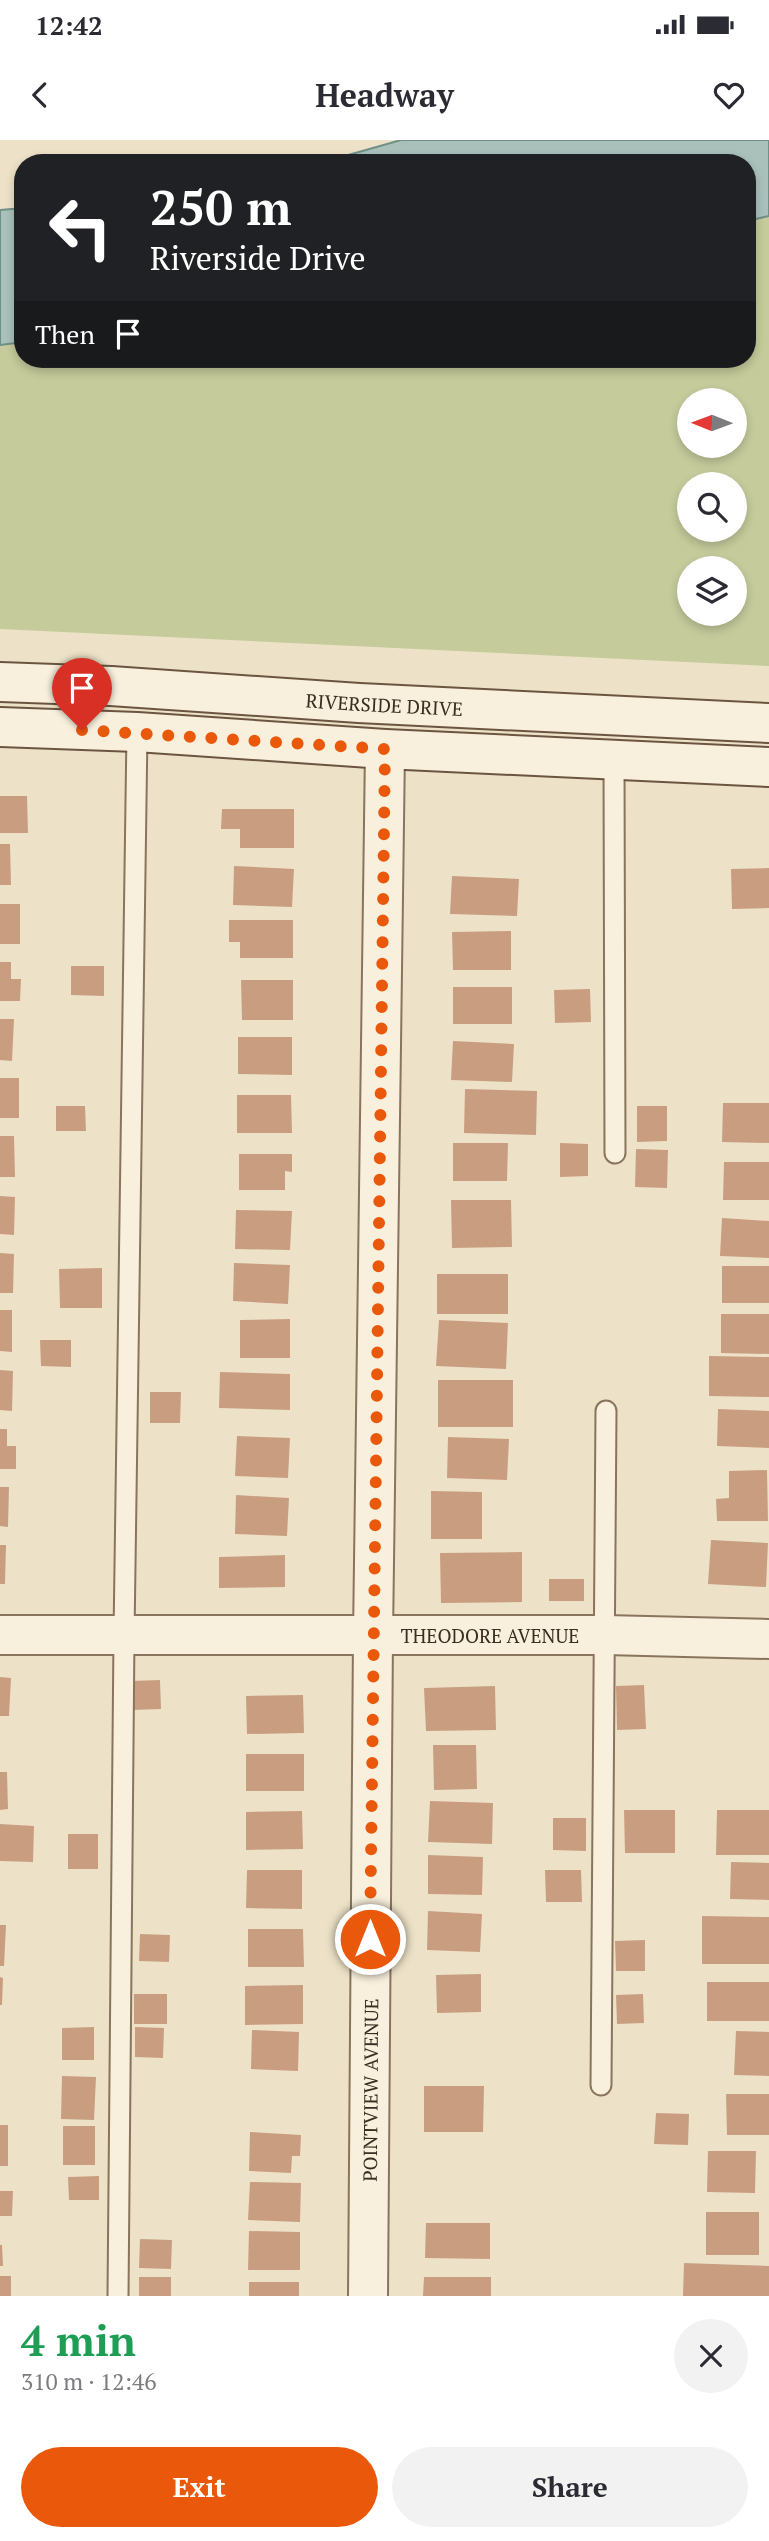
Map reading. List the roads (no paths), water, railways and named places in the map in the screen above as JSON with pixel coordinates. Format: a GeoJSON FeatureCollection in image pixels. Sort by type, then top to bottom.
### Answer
{"type":"FeatureCollection","features":[{"type":"Feature","properties":{"kind":"street","name":"RIVERSIDE DRIVE"},"geometry":{"type":"LineString","coordinates":[[0,682],[769,723]]}},
{"type":"Feature","properties":{"kind":"street"},"geometry":{"type":"LineString","coordinates":[[0,727],[137,732],[385,749],[769,767]]}},
{"type":"Feature","properties":{"kind":"street","name":"POINTVIEW AVENUE"},"geometry":{"type":"LineString","coordinates":[[368,2296],[373,1636],[385,749]]}},
{"type":"Feature","properties":{"kind":"street","name":"THEODORE AVENUE"},"geometry":{"type":"LineString","coordinates":[[0,1634],[604,1635],[769,1639]]}},
{"type":"Feature","properties":{"kind":"lane"},"geometry":{"type":"LineString","coordinates":[[118,2296],[137,732]]}},
{"type":"Feature","properties":{"kind":"lane"},"geometry":{"type":"LineString","coordinates":[[614,760],[615,1153]]}},
{"type":"Feature","properties":{"kind":"lane"},"geometry":{"type":"LineString","coordinates":[[601,2085],[606,1412]]}},
{"type":"Feature","properties":{"kind":"water"},"geometry":{"type":"Polygon","coordinates":[[[401,140],[769,140],[769,216],[756,219],[756,154],[352,154],[401,140]]]}},
{"type":"Feature","properties":{"kind":"water"},"geometry":{"type":"Polygon","coordinates":[[[14,209],[14,343],[0,345],[0,210],[14,209]]]}}]}
